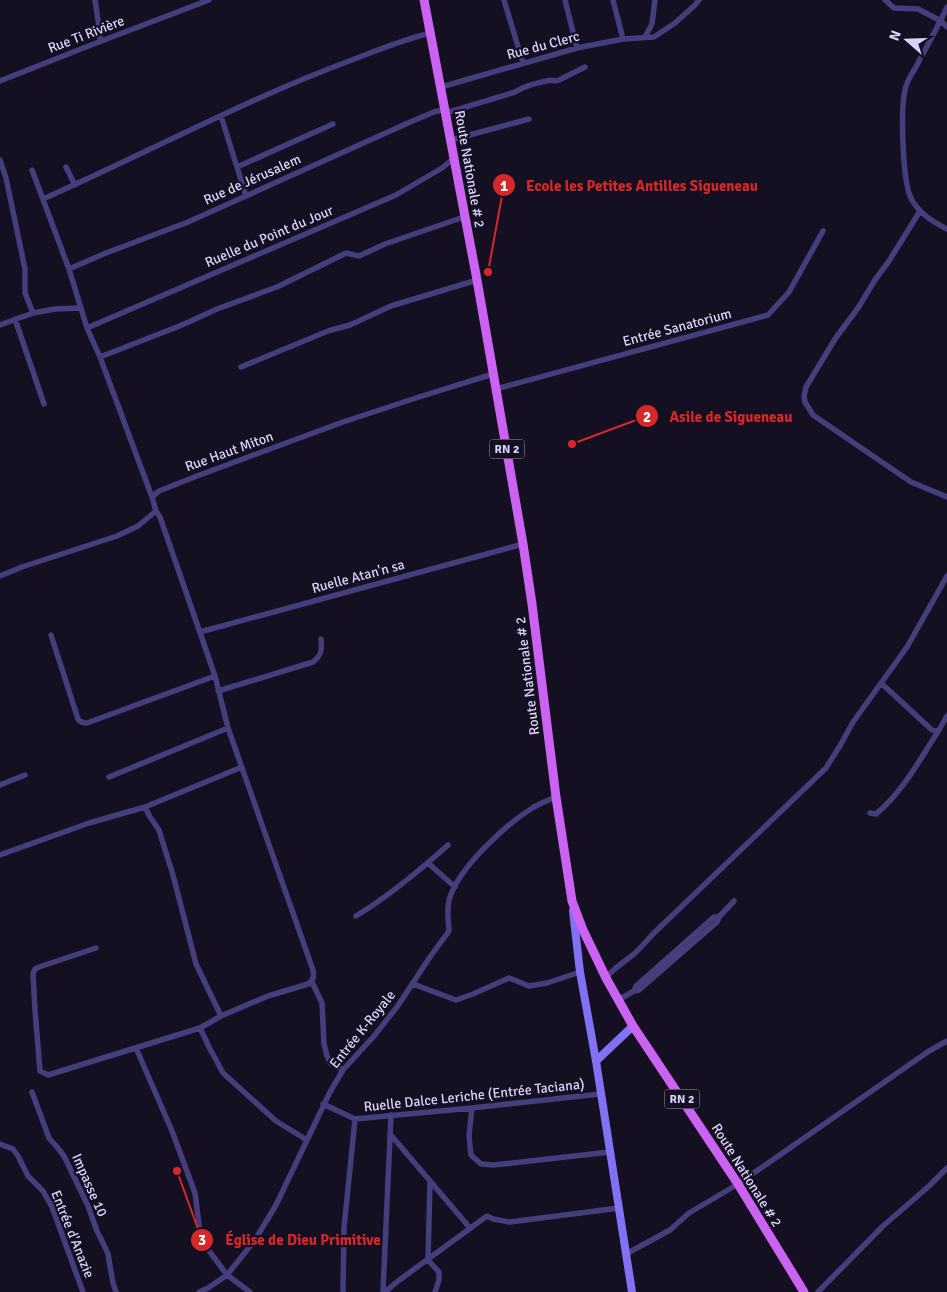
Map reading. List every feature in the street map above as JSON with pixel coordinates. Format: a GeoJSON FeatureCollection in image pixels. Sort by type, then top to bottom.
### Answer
{"type":"FeatureCollection","features":[{"type":"Feature","properties":{"kind":"main road","name":"Route Nationale # 2"},"geometry":{"type":"LineString","coordinates":[[424,0],[477,280],[523,544],[556,797],[572,901],[583,930],[606,978],[633,1026],[738,1184],[804,1292]]}},
{"type":"Feature","properties":{"kind":"main road"},"geometry":{"type":"LineString","coordinates":[[572,901],[580,972],[596,1061],[632,1292]]}},
{"type":"Feature","properties":{"kind":"main road"},"geometry":{"type":"LineString","coordinates":[[596,1061],[633,1026]]}},
{"type":"Feature","properties":{"kind":"street"},"geometry":{"type":"LineString","coordinates":[[95,0],[100,41]]}},
{"type":"Feature","properties":{"kind":"street","name":"Rue Ti Rivière"},"geometry":{"type":"LineString","coordinates":[[0,81],[209,0]]}},
{"type":"Feature","properties":{"kind":"street"},"geometry":{"type":"LineString","coordinates":[[504,0],[523,63]]}},
{"type":"Feature","properties":{"kind":"street"},"geometry":{"type":"LineString","coordinates":[[565,0],[578,48]]}},
{"type":"Feature","properties":{"kind":"street"},"geometry":{"type":"LineString","coordinates":[[613,0],[623,39]]}},
{"type":"Feature","properties":{"kind":"street"},"geometry":{"type":"LineString","coordinates":[[645,37],[652,24],[655,0]]}},
{"type":"Feature","properties":{"kind":"street","name":"Rue du Clerc"},"geometry":{"type":"LineString","coordinates":[[441,87],[578,48],[623,39],[654,37],[675,23],[699,0]]}},
{"type":"Feature","properties":{"kind":"street"},"geometry":{"type":"LineString","coordinates":[[885,0],[894,8],[918,8],[941,21],[947,27]]}},
{"type":"Feature","properties":{"kind":"street"},"geometry":{"type":"LineString","coordinates":[[947,7],[906,86],[903,109],[904,169],[910,199],[920,211],[947,229]]}},
{"type":"Feature","properties":{"kind":"street"},"geometry":{"type":"LineString","coordinates":[[44,199],[316,73],[431,32]]}},
{"type":"Feature","properties":{"kind":"street","name":"Rue de Jérusalem"},"geometry":{"type":"LineString","coordinates":[[68,269],[188,222],[434,112],[446,111],[515,92],[523,87],[550,80],[555,82],[585,67]]}},
{"type":"Feature","properties":{"kind":"street"},"geometry":{"type":"LineString","coordinates":[[221,116],[246,196]]}},
{"type":"Feature","properties":{"kind":"street"},"geometry":{"type":"LineString","coordinates":[[451,140],[529,119]]}},
{"type":"Feature","properties":{"kind":"street"},"geometry":{"type":"LineString","coordinates":[[237,168],[333,124]]}},
{"type":"Feature","properties":{"kind":"street","name":"Ruelle du Point du Jour"},"geometry":{"type":"LineString","coordinates":[[88,328],[396,196],[442,168],[454,158]]}},
{"type":"Feature","properties":{"kind":"street"},"geometry":{"type":"LineString","coordinates":[[0,160],[6,178],[25,269],[25,293],[33,313]]}},
{"type":"Feature","properties":{"kind":"street"},"geometry":{"type":"LineString","coordinates":[[66,167],[75,185]]}},
{"type":"Feature","properties":{"kind":"street"},"geometry":{"type":"LineString","coordinates":[[32,170],[44,199],[88,328],[156,511],[160,517],[200,632],[228,728],[312,970],[314,977],[312,982],[322,1003],[324,1044],[327,1056],[330,1063],[343,1070]]}},
{"type":"Feature","properties":{"kind":"street"},"geometry":{"type":"LineString","coordinates":[[920,211],[890,260],[835,339],[806,387],[804,402],[814,415],[911,482],[947,498]]}},
{"type":"Feature","properties":{"kind":"street"},"geometry":{"type":"LineString","coordinates":[[100,357],[182,325],[217,309],[277,287],[346,253],[359,256],[385,244],[464,217]]}},
{"type":"Feature","properties":{"kind":"street","name":"Entrée Sanatorium"},"geometry":{"type":"LineString","coordinates":[[496,389],[768,315],[789,292],[823,231]]}},
{"type":"Feature","properties":{"kind":"street"},"geometry":{"type":"LineString","coordinates":[[241,367],[328,330],[350,325],[391,306],[477,280]]}},
{"type":"Feature","properties":{"kind":"street"},"geometry":{"type":"LineString","coordinates":[[0,325],[33,313],[55,309],[81,308]]}},
{"type":"Feature","properties":{"kind":"street"},"geometry":{"type":"LineString","coordinates":[[15,319],[44,404]]}},
{"type":"Feature","properties":{"kind":"street","name":"Rue Haut Miton"},"geometry":{"type":"LineString","coordinates":[[152,497],[159,491],[197,476],[343,422],[493,374]]}},
{"type":"Feature","properties":{"kind":"street"},"geometry":{"type":"LineString","coordinates":[[0,576],[117,536],[138,526],[156,511]]}},
{"type":"Feature","properties":{"kind":"street","name":"Ruelle Atan'n sa"},"geometry":{"type":"LineString","coordinates":[[200,632],[523,544]]}},
{"type":"Feature","properties":{"kind":"street"},"geometry":{"type":"LineString","coordinates":[[606,978],[607,974],[642,947],[654,933],[826,768],[853,722],[907,647],[947,576]]}},
{"type":"Feature","properties":{"kind":"street"},"geometry":{"type":"LineString","coordinates":[[51,635],[78,719],[84,723],[214,676]]}},
{"type":"Feature","properties":{"kind":"street"},"geometry":{"type":"LineString","coordinates":[[218,691],[313,662],[318,659],[322,650],[321,639]]}},
{"type":"Feature","properties":{"kind":"street"},"geometry":{"type":"LineString","coordinates":[[881,683],[932,730],[939,730]]}},
{"type":"Feature","properties":{"kind":"street"},"geometry":{"type":"LineString","coordinates":[[870,813],[876,814],[909,776],[947,716]]}},
{"type":"Feature","properties":{"kind":"street"},"geometry":{"type":"LineString","coordinates":[[109,777],[228,728]]}},
{"type":"Feature","properties":{"kind":"street"},"geometry":{"type":"LineString","coordinates":[[0,855],[89,823],[145,807],[242,767]]}},
{"type":"Feature","properties":{"kind":"street"},"geometry":{"type":"LineString","coordinates":[[0,785],[25,775]]}},
{"type":"Feature","properties":{"kind":"street","name":"Entrée K-Royale"},"geometry":{"type":"LineString","coordinates":[[201,1292],[227,1274],[256,1240],[276,1205],[323,1104],[343,1070],[397,1007],[449,931],[448,912],[450,900],[455,887],[470,863],[500,832],[534,807],[556,797]]}},
{"type":"Feature","properties":{"kind":"street"},"geometry":{"type":"LineString","coordinates":[[145,807],[159,830],[173,875],[196,964],[221,1016]]}},
{"type":"Feature","properties":{"kind":"street"},"geometry":{"type":"LineString","coordinates":[[356,916],[375,905],[428,863],[448,844]]}},
{"type":"Feature","properties":{"kind":"street"},"geometry":{"type":"LineString","coordinates":[[428,863],[455,887]]}},
{"type":"Feature","properties":{"kind":"street"},"geometry":{"type":"LineString","coordinates":[[618,1000],[634,991],[636,986],[714,918],[719,917],[734,902]]}},
{"type":"Feature","properties":{"kind":"street"},"geometry":{"type":"LineString","coordinates":[[96,948],[35,969],[35,1010],[40,1071],[48,1075],[200,1028],[221,1016],[268,996],[312,982]]}},
{"type":"Feature","properties":{"kind":"street"},"geometry":{"type":"LineString","coordinates":[[413,984],[456,1000],[509,978],[529,986],[547,983],[580,972]]}},
{"type":"Feature","properties":{"kind":"street"},"geometry":{"type":"LineString","coordinates":[[200,1028],[223,1072],[276,1121],[307,1140]]}},
{"type":"Feature","properties":{"kind":"street"},"geometry":{"type":"LineString","coordinates":[[626,1254],[670,1230],[689,1213],[738,1184],[947,1041]]}},
{"type":"Feature","properties":{"kind":"street"},"geometry":{"type":"LineString","coordinates":[[136,1048],[172,1132],[195,1193],[201,1240],[227,1274],[250,1292]]}},
{"type":"Feature","properties":{"kind":"street","name":"Impasse 10"},"geometry":{"type":"LineString","coordinates":[[32,1092],[49,1138],[64,1156],[88,1206],[108,1254],[116,1292]]}},
{"type":"Feature","properties":{"kind":"street","name":"Ruelle Dalce Leriche (Entrée Taciana)"},"geometry":{"type":"LineString","coordinates":[[323,1104],[355,1119],[600,1094]]}},
{"type":"Feature","properties":{"kind":"street"},"geometry":{"type":"LineString","coordinates":[[472,1108],[469,1136],[471,1155],[481,1164],[494,1165],[610,1152]]}},
{"type":"Feature","properties":{"kind":"street"},"geometry":{"type":"LineString","coordinates":[[384,1292],[390,1115]]}},
{"type":"Feature","properties":{"kind":"street"},"geometry":{"type":"LineString","coordinates":[[343,1292],[344,1228],[355,1119]]}},
{"type":"Feature","properties":{"kind":"street"},"geometry":{"type":"LineString","coordinates":[[390,1134],[470,1228]]}},
{"type":"Feature","properties":{"kind":"street","name":"Entrée d'Anazie"},"geometry":{"type":"LineString","coordinates":[[0,1144],[13,1149],[28,1176],[43,1191],[52,1207],[83,1292]]}},
{"type":"Feature","properties":{"kind":"street"},"geometry":{"type":"LineString","coordinates":[[818,1292],[883,1226],[947,1168]]}},
{"type":"Feature","properties":{"kind":"street"},"geometry":{"type":"LineString","coordinates":[[430,1181],[428,1260],[439,1272],[440,1280],[435,1292]]}},
{"type":"Feature","properties":{"kind":"street"},"geometry":{"type":"LineString","coordinates":[[384,1292],[487,1216],[510,1222],[619,1208]]}},
{"type":"Feature","properties":{"kind":"place","name":"Ecole les Petites Antilles Sigueneau"},"geometry":{"type":"Point","coordinates":[488,272]}},
{"type":"Feature","properties":{"kind":"place","name":"Asile de Sigueneau"},"geometry":{"type":"Point","coordinates":[572,444]}},
{"type":"Feature","properties":{"kind":"place","name":"Église de Dieu Primitive"},"geometry":{"type":"Point","coordinates":[177,1171]}}]}
